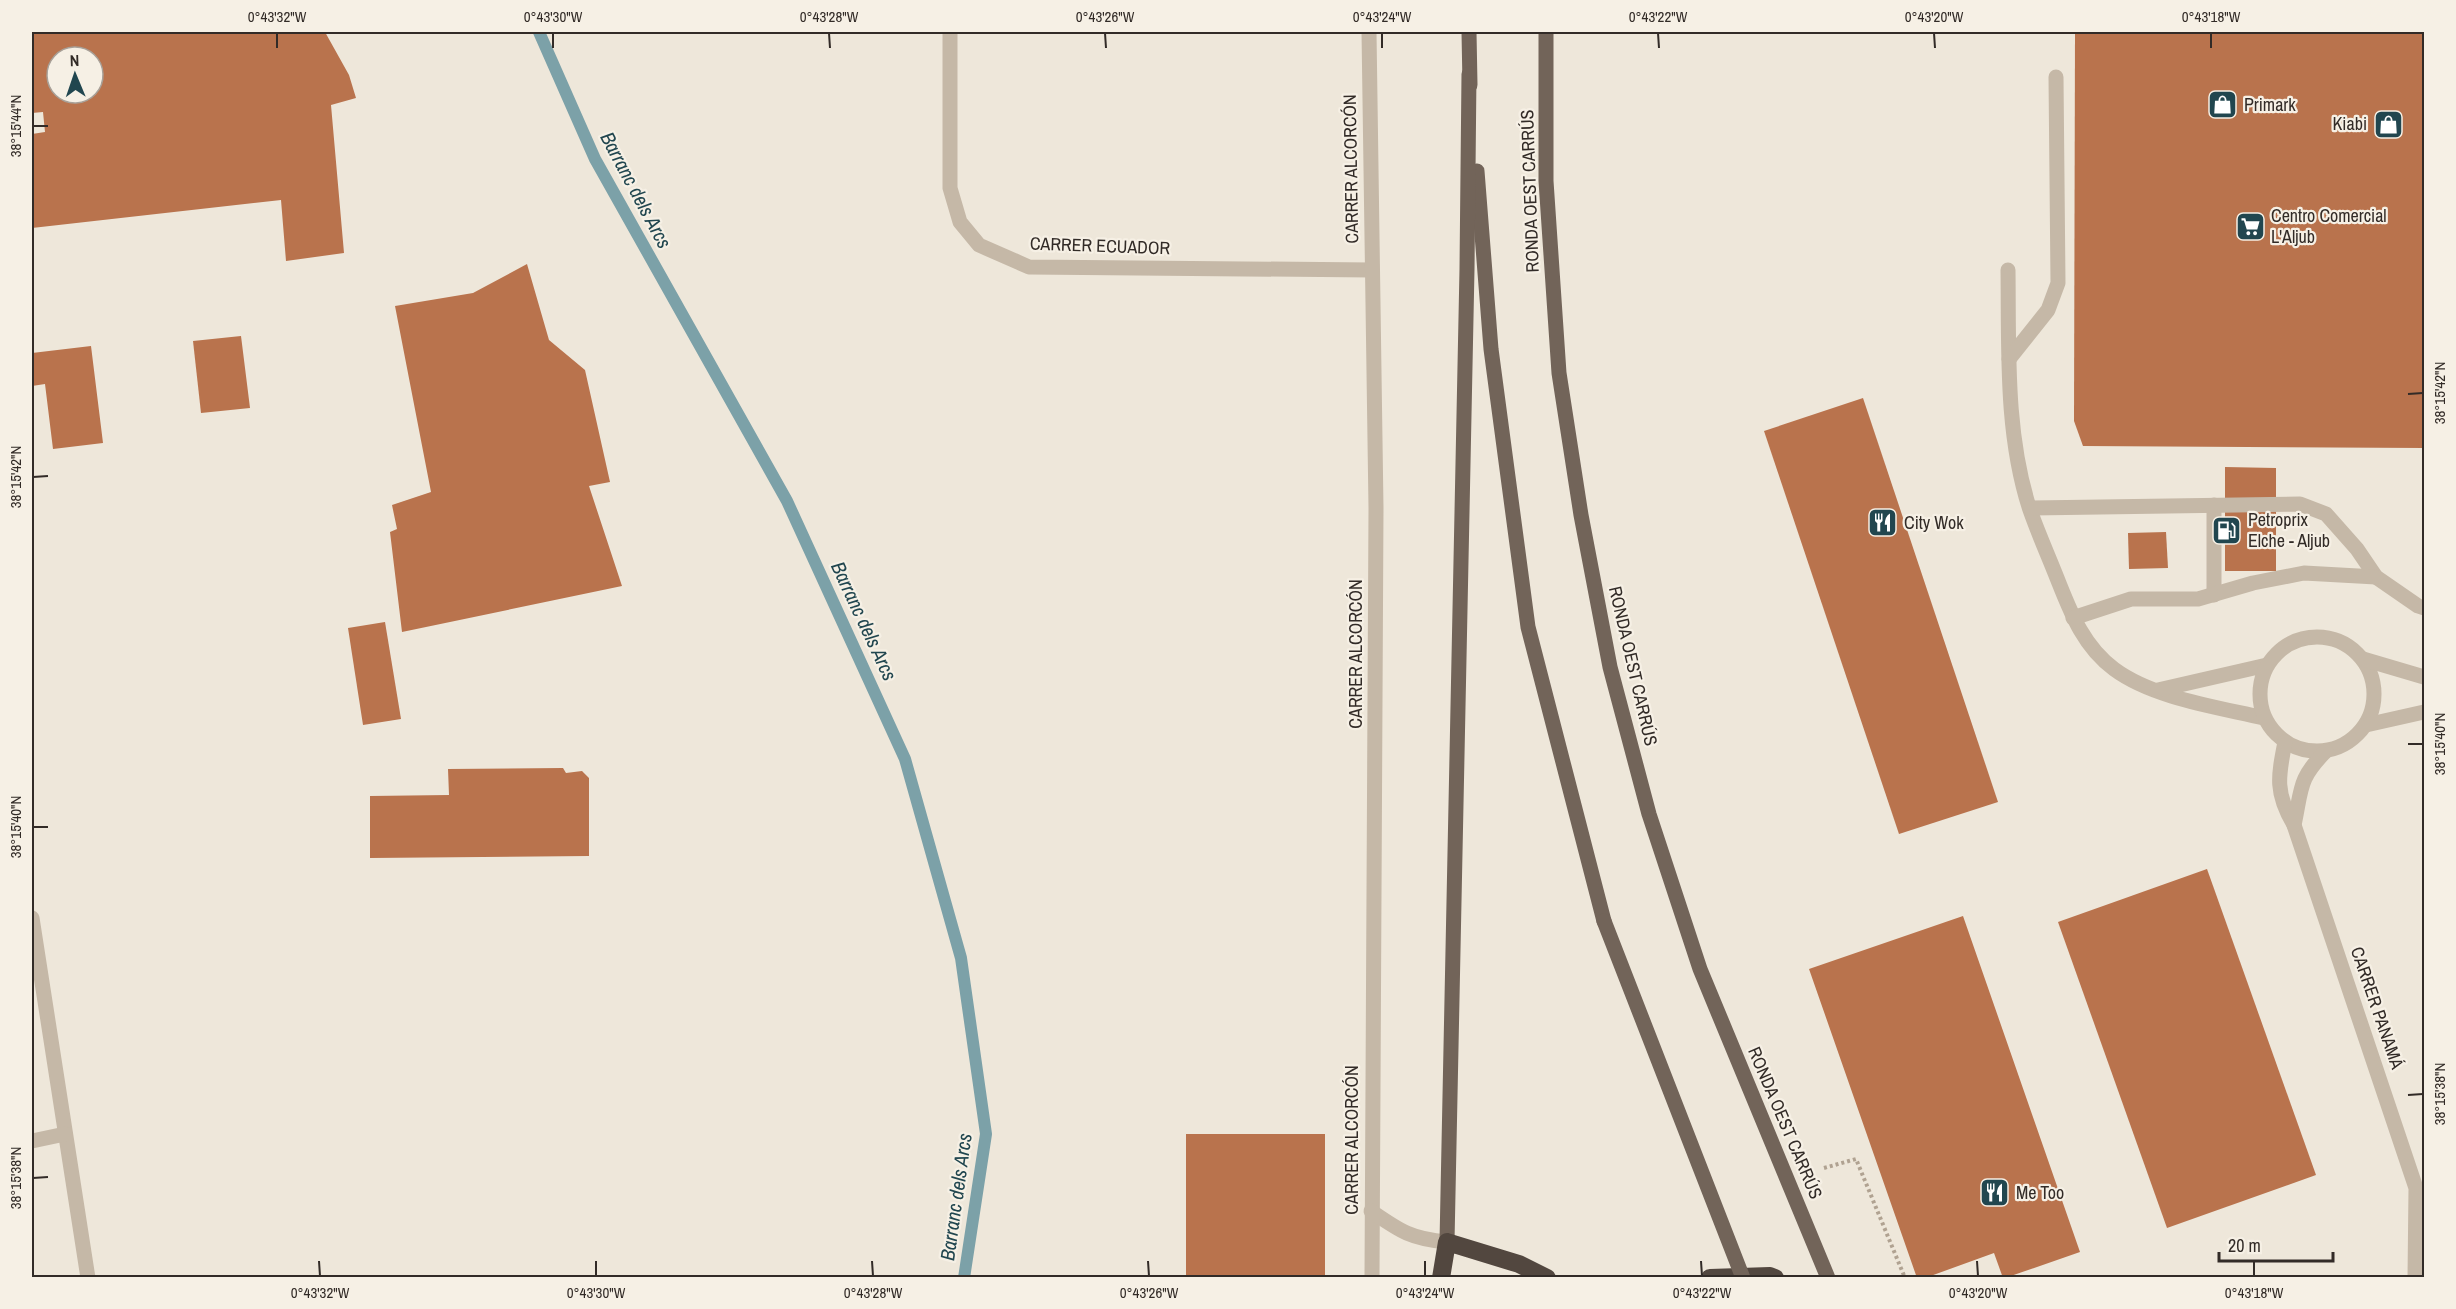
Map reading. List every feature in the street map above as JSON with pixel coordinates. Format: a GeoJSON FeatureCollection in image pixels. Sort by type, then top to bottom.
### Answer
{"type":"FeatureCollection","features":[{"type":"Feature","properties":{"kind":"highway"},"geometry":{"type":"LineString","coordinates":[[1441,1278],[1447,1242],[1519,1264],[1547,1278]]}},
{"type":"Feature","properties":{"kind":"highway"},"geometry":{"type":"LineString","coordinates":[[1710,1278],[1770,1276],[1775,1278]]}},
{"type":"Feature","properties":{"kind":"main road"},"geometry":{"type":"LineString","coordinates":[[1447,1242],[1467,281],[1469,32]]}},
{"type":"Feature","properties":{"kind":"main road","name":"RONDA OEST CARRÚS"},"geometry":{"type":"LineString","coordinates":[[1546,32],[1546,181],[1560,373],[1581,515],[1610,668],[1648,814],[1700,969],[1828,1278]]}},
{"type":"Feature","properties":{"kind":"main road"},"geometry":{"type":"LineString","coordinates":[[1469,74],[1491,349],[1528,627],[1604,921],[1743,1278]]}},
{"type":"Feature","properties":{"kind":"street","name":"CARRER ECUADOR"},"geometry":{"type":"LineString","coordinates":[[950,32],[950,188],[960,222],[979,245],[1029,267],[1372,270]]}},
{"type":"Feature","properties":{"kind":"street","name":"CARRER ALCORCÓN"},"geometry":{"type":"LineString","coordinates":[[1369,32],[1376,508],[1372,1278]]}},
{"type":"Feature","properties":{"kind":"street"},"geometry":{"type":"LineString","coordinates":[[2009,359],[2048,310],[2058,283],[2056,77]]}},
{"type":"Feature","properties":{"kind":"street"},"geometry":{"type":"LineString","coordinates":[[2008,270],[2009,359],[2016,445],[2030,508],[2073,618],[2095,654],[2116,671],[2153,691],[2264,718]]}},
{"type":"Feature","properties":{"kind":"street"},"geometry":{"type":"LineString","coordinates":[[2030,508],[2300,504],[2326,514],[2357,549],[2376,577],[2424,608]]}},
{"type":"Feature","properties":{"kind":"street"},"geometry":{"type":"LineString","coordinates":[[2214,505],[2214,595]]}},
{"type":"Feature","properties":{"kind":"street"},"geometry":{"type":"LineString","coordinates":[[2073,618],[2131,599],[2198,599],[2253,583],[2304,573],[2376,577]]}},
{"type":"Feature","properties":{"kind":"street"},"geometry":{"type":"LineString","coordinates":[[2313,637],[2332,638],[2349,646],[2363,659],[2371,674],[2375,692],[2373,709],[2366,725],[2354,738],[2340,747],[2311,752],[2285,742],[2273,731],[2264,718],[2259,700],[2260,683],[2266,665],[2278,651],[2295,640],[2313,637]]}},
{"type":"Feature","properties":{"kind":"street"},"geometry":{"type":"LineString","coordinates":[[2363,659],[2424,677]]}},
{"type":"Feature","properties":{"kind":"street"},"geometry":{"type":"LineString","coordinates":[[2153,691],[2266,665]]}},
{"type":"Feature","properties":{"kind":"street"},"geometry":{"type":"LineString","coordinates":[[2366,725],[2424,712]]}},
{"type":"Feature","properties":{"kind":"street","name":"CARRER PANAMÁ"},"geometry":{"type":"LineString","coordinates":[[2285,742],[2278,776],[2284,807],[2295,825],[2420,1190],[2415,1278]]}},
{"type":"Feature","properties":{"kind":"street","name":"CARRER PANAMÁ"},"geometry":{"type":"LineString","coordinates":[[2295,825],[2302,782],[2309,767],[2326,751]]}},
{"type":"Feature","properties":{"kind":"street"},"geometry":{"type":"LineString","coordinates":[[32,918],[88,1278]]}},
{"type":"Feature","properties":{"kind":"street"},"geometry":{"type":"LineString","coordinates":[[32,1141],[65,1134]]}},
{"type":"Feature","properties":{"kind":"street"},"geometry":{"type":"LineString","coordinates":[[1371,1211],[1420,1240],[1447,1242]]}},
{"type":"Feature","properties":{"kind":"path"},"geometry":{"type":"LineString","coordinates":[[1824,1168],[1856,1159],[1905,1278]]}},
{"type":"Feature","properties":{"kind":"building"},"geometry":{"type":"Polygon","coordinates":[[[32,32],[325,32],[349,75],[356,98],[331,105],[344,253],[286,261],[281,200],[32,228],[32,134],[45,132],[43,112],[32,113],[32,32]]]}},
{"type":"Feature","properties":{"kind":"building","name":"Centro Comercial L'Aljub"},"geometry":{"type":"Polygon","coordinates":[[[2075,32],[2424,32],[2424,448],[2083,446],[2074,421],[2075,32]]]}},
{"type":"Feature","properties":{"kind":"building"},"geometry":{"type":"Polygon","coordinates":[[[527,264],[549,340],[585,370],[610,482],[589,486],[622,586],[402,632],[390,532],[397,529],[392,505],[431,492],[395,306],[473,293],[527,264]]]}},
{"type":"Feature","properties":{"kind":"building"},"geometry":{"type":"Polygon","coordinates":[[[241,336],[250,408],[201,413],[193,341],[241,336]]]}},
{"type":"Feature","properties":{"kind":"building"},"geometry":{"type":"Polygon","coordinates":[[[91,346],[103,443],[53,449],[45,384],[32,386],[32,353],[91,346]]]}},
{"type":"Feature","properties":{"kind":"building"},"geometry":{"type":"Polygon","coordinates":[[[1863,398],[1998,802],[1899,834],[1764,431],[1863,398]]]}},
{"type":"Feature","properties":{"kind":"building"},"geometry":{"type":"Polygon","coordinates":[[[2225,467],[2276,468],[2276,571],[2225,571],[2225,467]]]}},
{"type":"Feature","properties":{"kind":"building"},"geometry":{"type":"Polygon","coordinates":[[[2166,532],[2168,568],[2129,569],[2128,533],[2166,532]]]}},
{"type":"Feature","properties":{"kind":"building"},"geometry":{"type":"Polygon","coordinates":[[[385,622],[401,719],[363,725],[348,628],[385,622]]]}},
{"type":"Feature","properties":{"kind":"building"},"geometry":{"type":"Polygon","coordinates":[[[563,768],[566,773],[582,771],[589,778],[589,856],[370,858],[370,796],[449,795],[448,769],[563,768]]]}},
{"type":"Feature","properties":{"kind":"building"},"geometry":{"type":"Polygon","coordinates":[[[2207,869],[2316,1175],[2167,1228],[2058,922],[2207,869]]]}},
{"type":"Feature","properties":{"kind":"building"},"geometry":{"type":"Polygon","coordinates":[[[1963,916],[2080,1252],[2005,1278],[2003,1278],[1994,1253],[1925,1278],[1917,1278],[1809,969],[1963,916]]]}},
{"type":"Feature","properties":{"kind":"building"},"geometry":{"type":"Polygon","coordinates":[[[1186,1134],[1325,1134],[1325,1278],[1186,1278],[1186,1134]]]}},
{"type":"Feature","properties":{"kind":"waterway","name":"Barranc dels Arcs"},"geometry":{"type":"LineString","coordinates":[[539,32],[595,159],[787,501],[905,759],[961,958],[986,1134],[964,1278]]}},
{"type":"Feature","properties":{"kind":"place","name":"Primark"},"geometry":{"type":"Point","coordinates":[2223,105]}},
{"type":"Feature","properties":{"kind":"place","name":"Kiabi"},"geometry":{"type":"Point","coordinates":[2388,124]}},
{"type":"Feature","properties":{"kind":"place","name":"Centro Comercial L'Aljub"},"geometry":{"type":"Point","coordinates":[2250,226]}},
{"type":"Feature","properties":{"kind":"place","name":"City Wok"},"geometry":{"type":"Point","coordinates":[1883,523]}},
{"type":"Feature","properties":{"kind":"place","name":"Petroprix Elche - Aljub"},"geometry":{"type":"Point","coordinates":[2227,530]}},
{"type":"Feature","properties":{"kind":"place","name":"Me Too"},"geometry":{"type":"Point","coordinates":[1995,1193]}}]}
